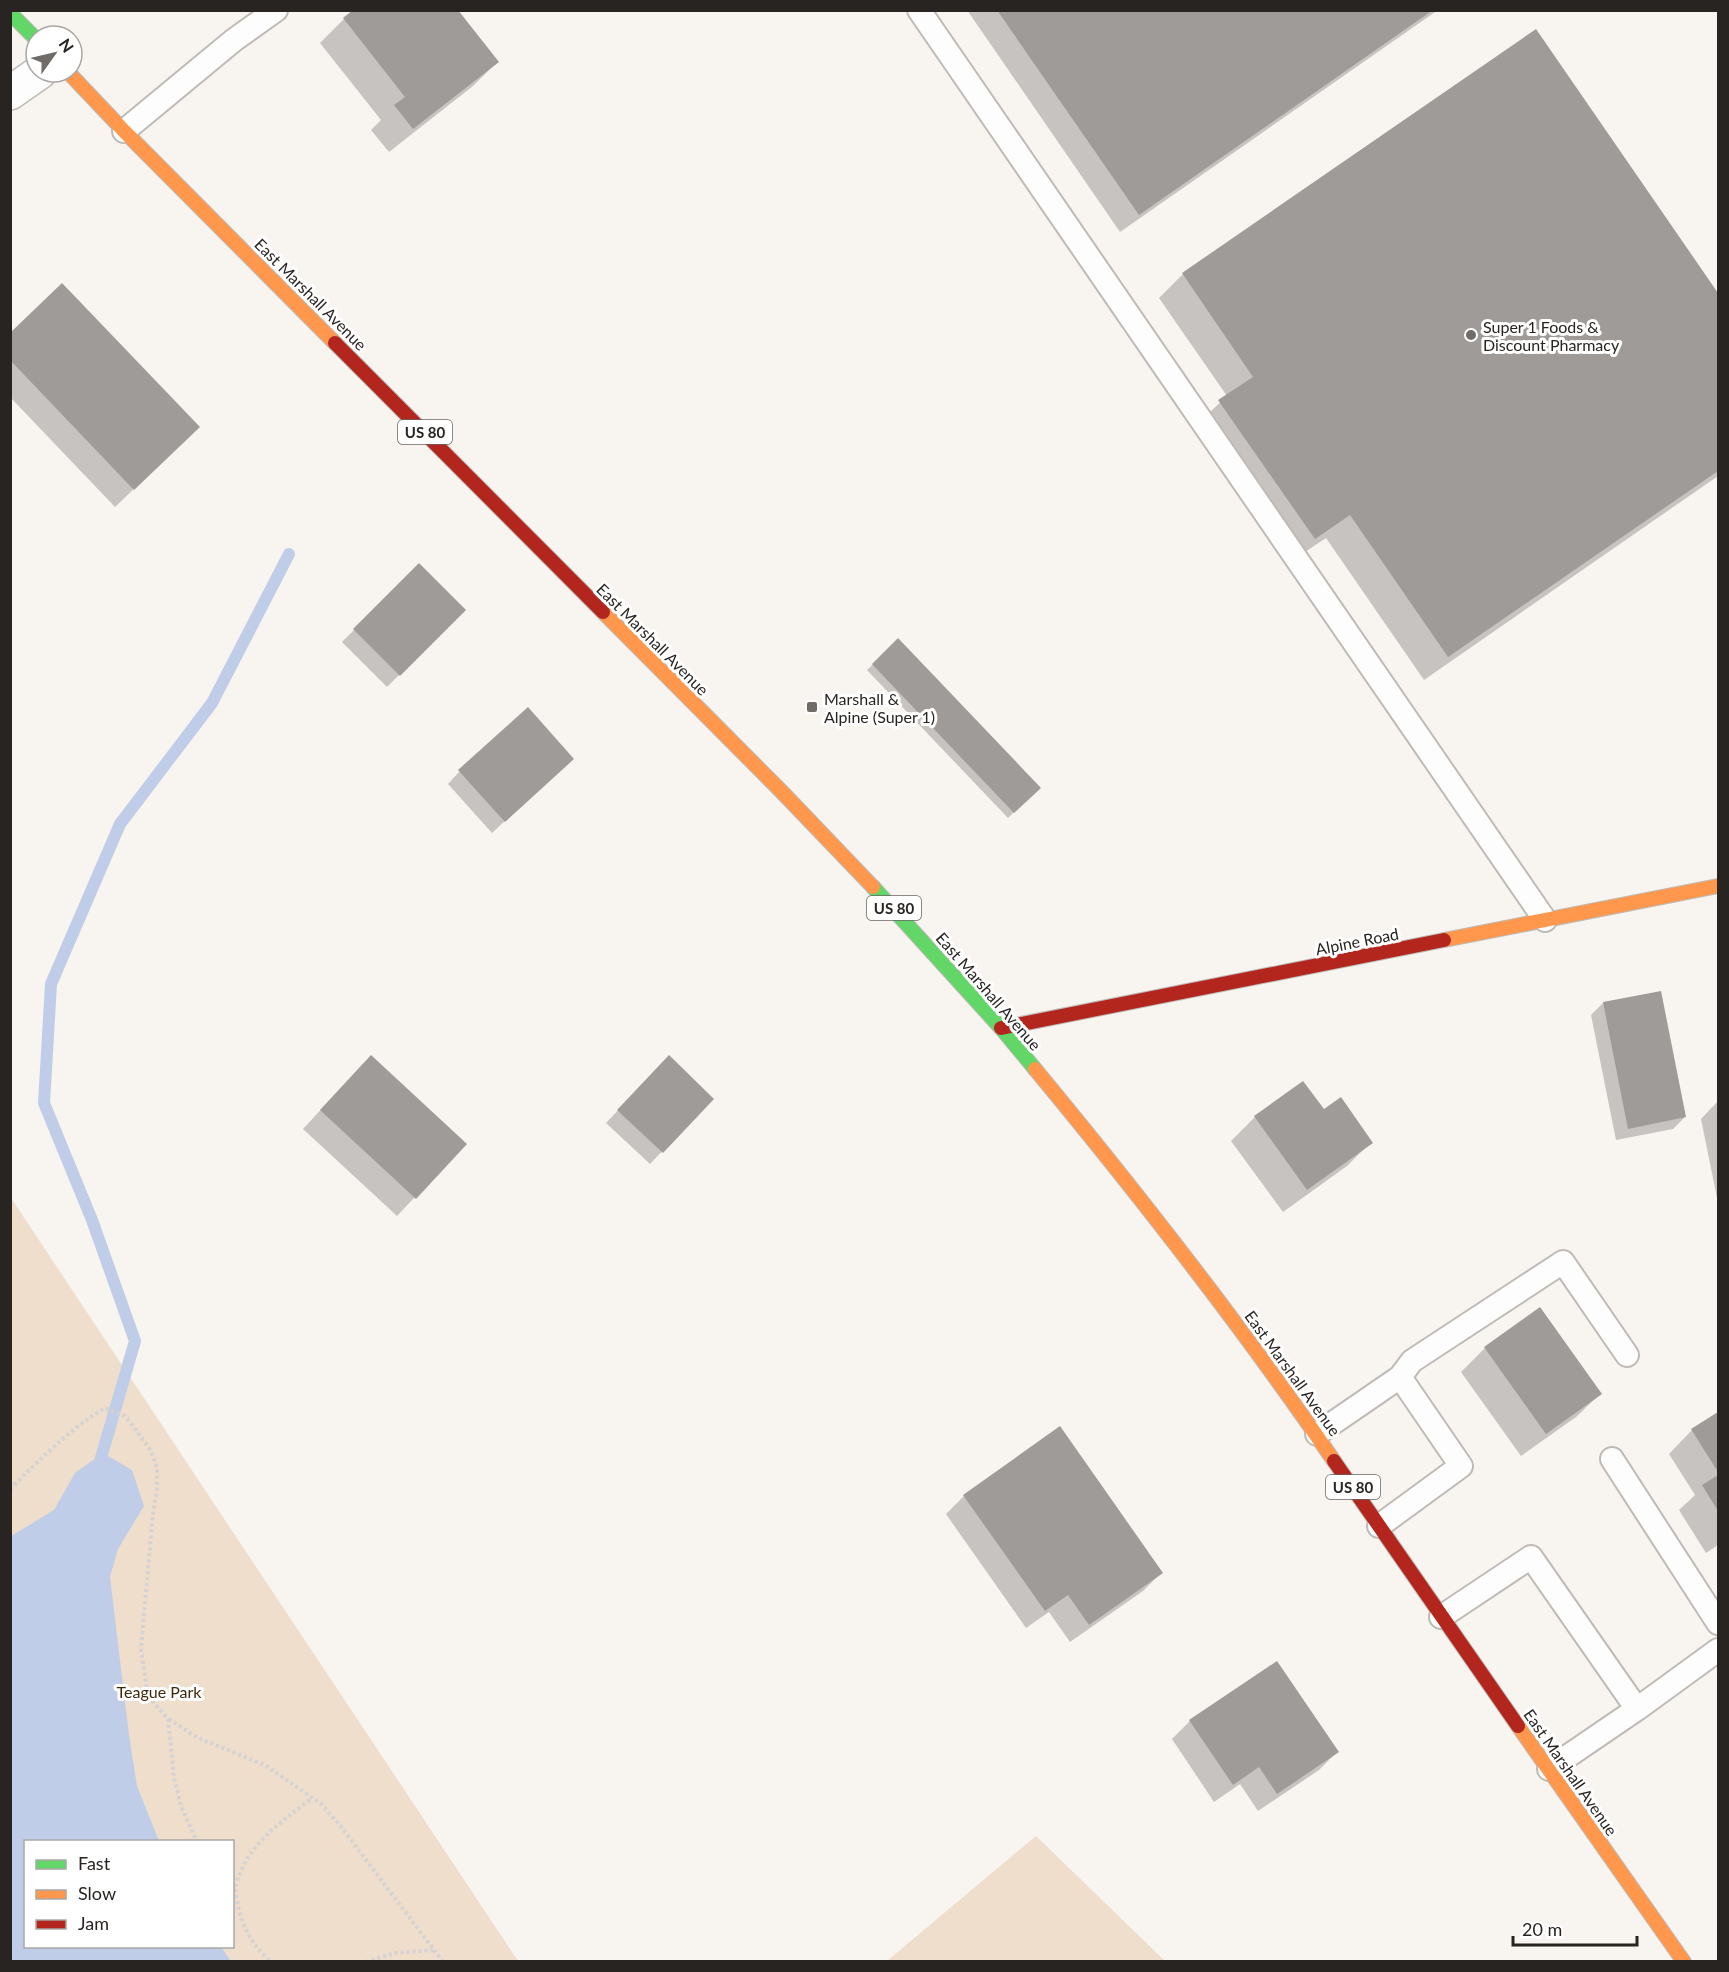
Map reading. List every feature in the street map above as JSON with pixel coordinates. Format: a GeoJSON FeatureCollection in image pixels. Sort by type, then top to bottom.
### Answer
{"type":"FeatureCollection","features":[{"type":"Feature","properties":{"kind":"main road"},"geometry":{"type":"LineString","coordinates":[[10,13],[24,27]]}},
{"type":"Feature","properties":{"kind":"main road","name":"East Marshall Avenue"},"geometry":{"type":"LineString","coordinates":[[79,84],[782,792],[897,911],[1001,1028],[1230,1314],[1317,1434],[1442,1617],[1684,1962]]}},
{"type":"Feature","properties":{"kind":"main road","name":"Alpine Road"},"geometry":{"type":"LineString","coordinates":[[1001,1028],[1719,886]]}},
{"type":"Feature","properties":{"kind":"street"},"geometry":{"type":"LineString","coordinates":[[10,93],[24,83]]}},
{"type":"Feature","properties":{"kind":"lane"},"geometry":{"type":"LineString","coordinates":[[124,131],[234,40],[276,10]]}},
{"type":"Feature","properties":{"kind":"lane"},"geometry":{"type":"LineString","coordinates":[[920,10],[1545,920]]}},
{"type":"Feature","properties":{"kind":"lane"},"geometry":{"type":"LineString","coordinates":[[1317,1434],[1400,1377],[1412,1361],[1563,1262],[1627,1355]]}},
{"type":"Feature","properties":{"kind":"lane"},"geometry":{"type":"LineString","coordinates":[[1379,1526],[1461,1466],[1400,1377]]}},
{"type":"Feature","properties":{"kind":"lane"},"geometry":{"type":"LineString","coordinates":[[1612,1459],[1715,1611]]}},
{"type":"Feature","properties":{"kind":"lane"},"geometry":{"type":"LineString","coordinates":[[1442,1617],[1532,1557],[1637,1709]]}},
{"type":"Feature","properties":{"kind":"lane"},"geometry":{"type":"LineString","coordinates":[[1549,1769],[1719,1650]]}},
{"type":"Feature","properties":{"kind":"path"},"geometry":{"type":"LineString","coordinates":[[10,1489],[89,1417],[105,1408],[123,1415],[151,1451],[157,1468],[157,1489],[141,1649],[148,1696],[168,1719],[198,1738],[265,1765],[312,1798],[339,1824],[443,1962]]}},
{"type":"Feature","properties":{"kind":"path"},"geometry":{"type":"LineString","coordinates":[[168,1719],[176,1788],[184,1814],[196,1840]]}},
{"type":"Feature","properties":{"kind":"path"},"geometry":{"type":"LineString","coordinates":[[272,1962],[245,1930],[238,1913],[234,1888],[247,1856],[274,1827],[312,1798]]}},
{"type":"Feature","properties":{"kind":"path"},"geometry":{"type":"LineString","coordinates":[[366,1962],[395,1953],[434,1950]]}},
{"type":"Feature","properties":{"kind":"green space","name":"Teague Park"},"geometry":{"type":"Polygon","coordinates":[[[11,1198],[518,1961],[11,1961],[11,1198]]]}},
{"type":"Feature","properties":{"kind":"green space"},"geometry":{"type":"Polygon","coordinates":[[[1036,1836],[1165,1961],[887,1961],[1036,1836]]]}},
{"type":"Feature","properties":{"kind":"water"},"geometry":{"type":"Polygon","coordinates":[[[103,1453],[132,1470],[144,1506],[118,1549],[110,1577],[137,1786],[159,1840],[24,1840],[24,1948],[222,1948],[231,1961],[11,1961],[11,1536],[54,1510],[75,1473],[103,1453]]]}},
{"type":"Feature","properties":{"kind":"building"},"geometry":{"type":"Polygon","coordinates":[[[353,10],[458,10],[499,62],[413,129],[394,105],[405,97],[343,18],[353,10]]]}},
{"type":"Feature","properties":{"kind":"building"},"geometry":{"type":"Polygon","coordinates":[[[997,10],[1433,10],[1139,215],[997,10]]]}},
{"type":"Feature","properties":{"kind":"building","name":"Super 1 Foods & Discount Pharmacy"},"geometry":{"type":"Polygon","coordinates":[[[1536,29],[1718,293],[1718,471],[1448,657],[1350,515],[1315,539],[1218,400],[1253,377],[1182,273],[1536,29]]]}},
{"type":"Feature","properties":{"kind":"building"},"geometry":{"type":"Polygon","coordinates":[[[62,283],[200,427],[134,490],[10,360],[10,333],[62,283]]]}},
{"type":"Feature","properties":{"kind":"building"},"geometry":{"type":"Polygon","coordinates":[[[419,563],[466,610],[400,676],[353,629],[419,563]]]}},
{"type":"Feature","properties":{"kind":"building"},"geometry":{"type":"Polygon","coordinates":[[[898,638],[1041,788],[1014,813],[872,664],[898,638]]]}},
{"type":"Feature","properties":{"kind":"building"},"geometry":{"type":"Polygon","coordinates":[[[528,707],[574,759],[505,822],[458,770],[528,707]]]}},
{"type":"Feature","properties":{"kind":"building"},"geometry":{"type":"Polygon","coordinates":[[[1661,991],[1686,1117],[1628,1129],[1603,1002],[1661,991]]]}},
{"type":"Feature","properties":{"kind":"building"},"geometry":{"type":"Polygon","coordinates":[[[371,1055],[467,1144],[416,1199],[320,1110],[371,1055]]]}},
{"type":"Feature","properties":{"kind":"building"},"geometry":{"type":"Polygon","coordinates":[[[669,1055],[714,1099],[663,1153],[617,1110],[669,1055]]]}},
{"type":"Feature","properties":{"kind":"building"},"geometry":{"type":"Polygon","coordinates":[[[1303,1081],[1324,1109],[1341,1097],[1373,1143],[1307,1190],[1254,1116],[1303,1081]]]}},
{"type":"Feature","properties":{"kind":"building"},"geometry":{"type":"Polygon","coordinates":[[[1540,1307],[1602,1394],[1546,1434],[1484,1347],[1540,1307]]]}},
{"type":"Feature","properties":{"kind":"building"},"geometry":{"type":"Polygon","coordinates":[[[1718,1412],[1718,1472],[1691,1429],[1718,1412]]]}},
{"type":"Feature","properties":{"kind":"building"},"geometry":{"type":"Polygon","coordinates":[[[1060,1426],[1163,1573],[1089,1625],[1068,1595],[1045,1611],[963,1495],[1060,1426]]]}},
{"type":"Feature","properties":{"kind":"building"},"geometry":{"type":"Polygon","coordinates":[[[1718,1475],[1718,1511],[1702,1485],[1718,1475]]]}},
{"type":"Feature","properties":{"kind":"building"},"geometry":{"type":"Polygon","coordinates":[[[1277,1661],[1339,1752],[1277,1794],[1259,1767],[1233,1785],[1189,1720],[1277,1661]]]}},
{"type":"Feature","properties":{"kind":"waterway"},"geometry":{"type":"LineString","coordinates":[[98,1468],[135,1341],[92,1220],[44,1103],[51,984],[120,824],[212,703],[289,554]]}},
{"type":"Feature","properties":{"kind":"traffic: fast"},"geometry":{"type":"LineString","coordinates":[[10,13],[24,27]]}},
{"type":"Feature","properties":{"kind":"traffic: fast"},"geometry":{"type":"LineString","coordinates":[[873,887],[1001,1028],[1035,1069]]}},
{"type":"Feature","properties":{"kind":"traffic: slow"},"geometry":{"type":"LineString","coordinates":[[79,84],[335,343]]}},
{"type":"Feature","properties":{"kind":"traffic: slow"},"geometry":{"type":"LineString","coordinates":[[603,612],[873,887]]}},
{"type":"Feature","properties":{"kind":"traffic: slow"},"geometry":{"type":"LineString","coordinates":[[1444,940],[1718,886]]}},
{"type":"Feature","properties":{"kind":"traffic: slow"},"geometry":{"type":"LineString","coordinates":[[1035,1069],[1189,1262],[1263,1360],[1334,1461]]}},
{"type":"Feature","properties":{"kind":"traffic: slow"},"geometry":{"type":"LineString","coordinates":[[1518,1726],[1684,1962]]}},
{"type":"Feature","properties":{"kind":"traffic: jam"},"geometry":{"type":"LineString","coordinates":[[335,343],[603,612]]}},
{"type":"Feature","properties":{"kind":"traffic: jam"},"geometry":{"type":"LineString","coordinates":[[1001,1028],[1444,940]]}},
{"type":"Feature","properties":{"kind":"traffic: jam"},"geometry":{"type":"LineString","coordinates":[[1334,1461],[1518,1726]]}},
{"type":"Feature","properties":{"kind":"place","name":"Super 1 Foods & Discount Pharmacy"},"geometry":{"type":"Point","coordinates":[1471,335]}},
{"type":"Feature","properties":{"kind":"place","name":"Marshall & Alpine (Super 1)"},"geometry":{"type":"Point","coordinates":[812,707]}}]}
